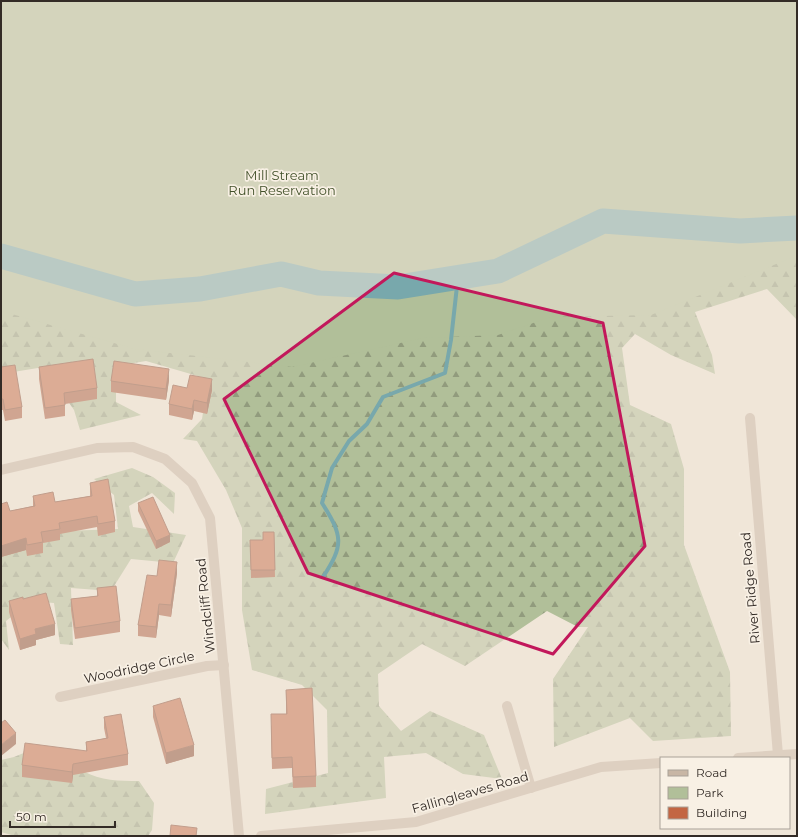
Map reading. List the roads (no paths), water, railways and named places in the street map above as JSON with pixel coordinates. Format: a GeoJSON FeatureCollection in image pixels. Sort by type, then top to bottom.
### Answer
{"type":"FeatureCollection","features":[{"type":"Feature","properties":{"kind":"street","name":"River Ridge Road"},"geometry":{"type":"LineString","coordinates":[[750,418],[778,755]]}},
{"type":"Feature","properties":{"kind":"street","name":"Windcliff Road"},"geometry":{"type":"LineString","coordinates":[[1,470],[97,448],[133,447],[165,459],[192,483],[210,518],[239,836]]}},
{"type":"Feature","properties":{"kind":"street","name":"Woodridge Circle"},"geometry":{"type":"LineString","coordinates":[[60,697],[207,666],[224,665]]}},
{"type":"Feature","properties":{"kind":"street"},"geometry":{"type":"LineString","coordinates":[[507,706],[531,788]]}},
{"type":"Feature","properties":{"kind":"street"},"geometry":{"type":"LineString","coordinates":[[751,757],[797,754]]}},
{"type":"Feature","properties":{"kind":"street","name":"Fallingleaves Road"},"geometry":{"type":"LineString","coordinates":[[261,836],[416,822],[601,767],[660,763]]}},
{"type":"Feature","properties":{"kind":"waterway"},"geometry":{"type":"LineString","coordinates":[[1,256],[135,294],[200,289],[281,274],[319,283],[398,287],[498,271],[603,221],[740,231],[797,228]]}},
{"type":"Feature","properties":{"kind":"waterway"},"geometry":{"type":"LineString","coordinates":[[323,577],[335,557],[338,540],[334,524],[322,503],[332,468],[349,441],[367,424],[383,397],[445,373],[451,340],[458,277]]}},
{"type":"Feature","properties":{"kind":"park label","name":"Mill Stream Run Reservation"},"geometry":{"type":"Point","coordinates":[282,182]}}]}
